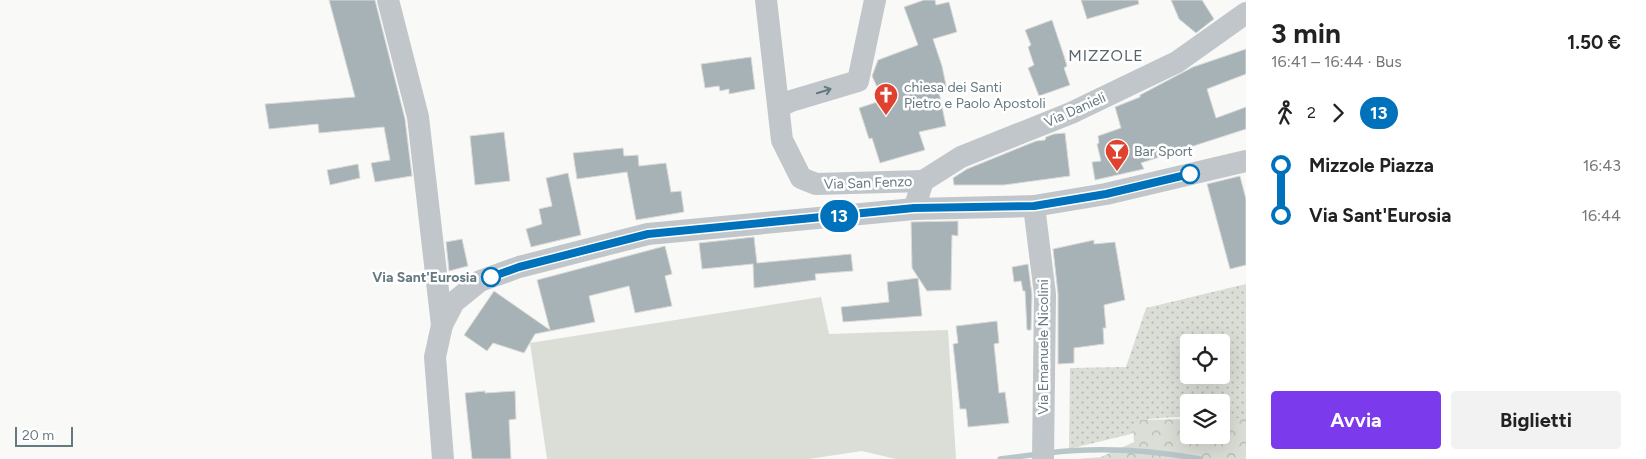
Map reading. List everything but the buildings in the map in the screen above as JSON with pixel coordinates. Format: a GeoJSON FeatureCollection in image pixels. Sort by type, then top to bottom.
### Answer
{"type":"FeatureCollection","features":[{"type":"Feature","properties":{"kind":"street"},"geometry":{"type":"LineString","coordinates":[[388,0],[418,118],[442,325]]}},
{"type":"Feature","properties":{"kind":"street","name":"Via San Fenzo"},"geometry":{"type":"LineString","coordinates":[[766,0],[782,140],[801,178],[816,184],[923,181]]}},
{"type":"Feature","properties":{"kind":"street"},"geometry":{"type":"LineString","coordinates":[[778,107],[858,81],[875,0]]}},
{"type":"Feature","properties":{"kind":"street","name":"Via Danieli"},"geometry":{"type":"LineString","coordinates":[[923,181],[961,157],[1070,113],[1177,62],[1246,13]]}},
{"type":"Feature","properties":{"kind":"street"},"geometry":{"type":"LineString","coordinates":[[443,459],[435,357],[442,325],[454,302],[480,281],[519,267],[648,234],[914,208],[1034,206],[1106,194],[1246,161]]}},
{"type":"Feature","properties":{"kind":"street"},"geometry":{"type":"LineString","coordinates":[[914,208],[923,181]]}},
{"type":"Feature","properties":{"kind":"street","name":"Via Emanuele Nicolini"},"geometry":{"type":"LineString","coordinates":[[1034,206],[1045,294],[1043,453]]}},
{"type":"Feature","properties":{"kind":"green space"},"geometry":{"type":"Polygon","coordinates":[[[1246,284],[1246,425],[1230,421],[1230,394],[1180,394],[1180,417],[1149,419],[1131,434],[1069,449],[1070,368],[1126,367],[1146,308],[1246,284]]]}},
{"type":"Feature","properties":{"kind":"green space"},"geometry":{"type":"Polygon","coordinates":[[[821,297],[829,334],[948,330],[956,459],[896,459],[862,451],[809,459],[547,459],[530,343],[821,297]]]}},
{"type":"Feature","properties":{"kind":"green space"},"geometry":{"type":"Polygon","coordinates":[[[1230,418],[1246,418],[1246,459],[1077,459],[1101,457],[1134,442],[1133,428],[1137,420],[1180,419],[1180,444],[1230,444],[1230,418]]]}},
{"type":"Feature","properties":{"kind":"waterway"},"geometry":{"type":"LineString","coordinates":[[1048,453],[1124,450],[1200,459]]}},
{"type":"Feature","properties":{"kind":"waterway"},"geometry":{"type":"LineString","coordinates":[[1000,459],[1039,454]]}},
{"type":"Feature","properties":{"kind":"bus line","name":"13"},"geometry":{"type":"LineString","coordinates":[[491,277],[519,267],[648,234],[914,208],[1034,206],[1106,194],[1190,174]]}},
{"type":"Feature","properties":{"kind":"place","name":"chiesa dei Santi Pietro e Paolo Apostoli"},"geometry":{"type":"Point","coordinates":[886,116]}},
{"type":"Feature","properties":{"kind":"place","name":"Bar Sport"},"geometry":{"type":"Point","coordinates":[1117,172]}},
{"type":"Feature","properties":{"kind":"place","name":"Via Sant'Eurosia"},"geometry":{"type":"Point","coordinates":[491,277]}},
{"type":"Feature","properties":{"kind":"district","name":"MIZZOLE"},"geometry":{"type":"Point","coordinates":[1106,55]}}]}
